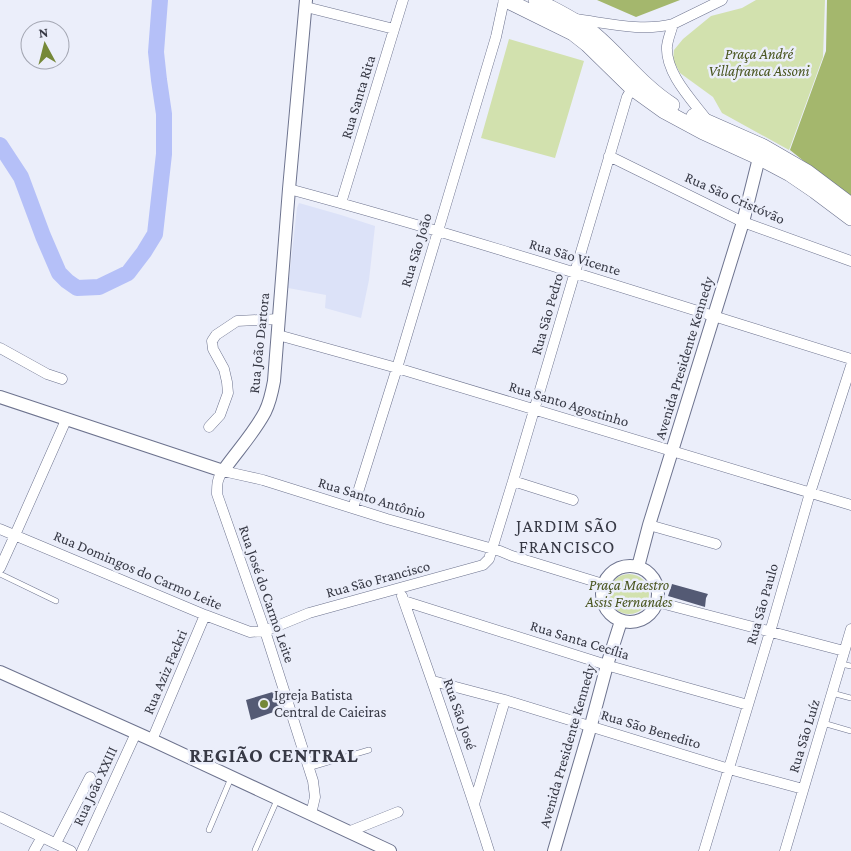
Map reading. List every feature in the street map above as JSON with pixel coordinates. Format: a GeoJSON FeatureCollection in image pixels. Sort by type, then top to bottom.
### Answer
{"type":"FeatureCollection","features":[{"type":"Feature","properties":{"kind":"main road"},"geometry":{"type":"LineString","coordinates":[[505,0],[573,32],[635,83],[664,111],[698,129],[761,152],[808,172],[851,205]]}},
{"type":"Feature","properties":{"kind":"main road"},"geometry":{"type":"LineString","coordinates":[[536,0],[572,19],[593,34],[635,83],[682,111],[710,123],[761,152],[851,218]]}},
{"type":"Feature","properties":{"kind":"street","name":"Rua Santa Rita"},"geometry":{"type":"LineString","coordinates":[[341,203],[403,0]]}},
{"type":"Feature","properties":{"kind":"street","name":"Rua São João"},"geometry":{"type":"LineString","coordinates":[[352,508],[438,232],[496,37],[505,0]]}},
{"type":"Feature","properties":{"kind":"street"},"geometry":{"type":"LineString","coordinates":[[572,19],[648,28],[665,26],[674,24],[722,0]]}},
{"type":"Feature","properties":{"kind":"street"},"geometry":{"type":"LineString","coordinates":[[306,3],[394,29]]}},
{"type":"Feature","properties":{"kind":"street","name":"Rua João Dartora"},"geometry":{"type":"LineString","coordinates":[[223,470],[250,436],[265,412],[274,381],[306,3]]}},
{"type":"Feature","properties":{"kind":"street"},"geometry":{"type":"LineString","coordinates":[[674,24],[668,38],[667,48],[671,69],[710,123]]}},
{"type":"Feature","properties":{"kind":"street","name":"Rua São Pedro"},"geometry":{"type":"LineString","coordinates":[[492,549],[627,97],[635,83]]}},
{"type":"Feature","properties":{"kind":"street","name":"Avenida Presidente Kennedy"},"geometry":{"type":"LineString","coordinates":[[638,567],[672,450],[744,222],[761,152]]}},
{"type":"Feature","properties":{"kind":"street","name":"Rua São Cristóvão"},"geometry":{"type":"LineString","coordinates":[[610,156],[744,222],[851,260]]}},
{"type":"Feature","properties":{"kind":"street","name":"Rua São Vicente"},"geometry":{"type":"LineString","coordinates":[[289,189],[574,272],[851,359]]}},
{"type":"Feature","properties":{"kind":"street"},"geometry":{"type":"LineString","coordinates":[[209,427],[220,415],[228,393],[224,369],[213,349],[212,342],[216,335],[237,322],[279,319]]}},
{"type":"Feature","properties":{"kind":"street","name":"Rua Santo Agostinho"},"geometry":{"type":"LineString","coordinates":[[278,335],[397,368],[851,505]]}},
{"type":"Feature","properties":{"kind":"street"},"geometry":{"type":"LineString","coordinates":[[0,348],[47,374],[62,379]]}},
{"type":"Feature","properties":{"kind":"street","name":"Rua São Paulo"},"geometry":{"type":"LineString","coordinates":[[704,851],[810,493],[851,366]]}},
{"type":"Feature","properties":{"kind":"street"},"geometry":{"type":"LineString","coordinates":[[0,397],[223,470]]}},
{"type":"Feature","properties":{"kind":"street"},"geometry":{"type":"LineString","coordinates":[[0,568],[66,420]]}},
{"type":"Feature","properties":{"kind":"street","name":"Rua Santo Antônio"},"geometry":{"type":"LineString","coordinates":[[223,470],[500,551],[603,584]]}},
{"type":"Feature","properties":{"kind":"street","name":"Rua José do Carmo Leite"},"geometry":{"type":"LineString","coordinates":[[223,470],[217,481],[218,494],[265,631],[312,781],[315,797],[310,814]]}},
{"type":"Feature","properties":{"kind":"street"},"geometry":{"type":"LineString","coordinates":[[513,481],[573,500]]}},
{"type":"Feature","properties":{"kind":"street"},"geometry":{"type":"LineString","coordinates":[[649,526],[716,544]]}},
{"type":"Feature","properties":{"kind":"street","name":"Rua Domingos do Carmo Leite"},"geometry":{"type":"LineString","coordinates":[[0,529],[205,615],[250,632],[265,631]]}},
{"type":"Feature","properties":{"kind":"street"},"geometry":{"type":"LineString","coordinates":[[486,562],[492,549]]}},
{"type":"Feature","properties":{"kind":"street"},"geometry":{"type":"LineString","coordinates":[[486,562],[512,556]]}},
{"type":"Feature","properties":{"kind":"street","name":"Rua São Francisco"},"geometry":{"type":"LineString","coordinates":[[265,631],[309,614],[483,565],[486,562]]}},
{"type":"Feature","properties":{"kind":"street"},"geometry":{"type":"LineString","coordinates":[[623,567],[638,567],[648,573],[657,586],[657,602],[647,617],[629,623],[612,617],[602,602],[601,593],[603,584],[615,570],[623,567]]}},
{"type":"Feature","properties":{"kind":"street","name":"Rua São José"},"geometry":{"type":"LineString","coordinates":[[399,588],[433,682],[489,851]]}},
{"type":"Feature","properties":{"kind":"street","name":"Rua Santa Cecília"},"geometry":{"type":"LineString","coordinates":[[404,601],[607,665],[748,705]]}},
{"type":"Feature","properties":{"kind":"street"},"geometry":{"type":"LineString","coordinates":[[657,602],[844,652]]}},
{"type":"Feature","properties":{"kind":"street","name":"Rua Aziz Fackri"},"geometry":{"type":"LineString","coordinates":[[152,740],[205,615]]}},
{"type":"Feature","properties":{"kind":"street","name":"Avenida Presidente Kennedy"},"geometry":{"type":"LineString","coordinates":[[554,851],[621,621]]}},
{"type":"Feature","properties":{"kind":"street","name":"Rua São Luíz"},"geometry":{"type":"LineString","coordinates":[[785,851],[832,693],[846,665],[844,652],[851,629]]}},
{"type":"Feature","properties":{"kind":"street"},"geometry":{"type":"LineString","coordinates":[[0,672],[152,740],[390,851]]}},
{"type":"Feature","properties":{"kind":"street","name":"Rua São Benedito"},"geometry":{"type":"LineString","coordinates":[[433,682],[505,700],[729,769],[803,789]]}},
{"type":"Feature","properties":{"kind":"street"},"geometry":{"type":"LineString","coordinates":[[474,804],[505,700]]}},
{"type":"Feature","properties":{"kind":"street","name":"Rua João XXIII"},"geometry":{"type":"LineString","coordinates":[[82,851],[136,734]]}},
{"type":"Feature","properties":{"kind":"street"},"geometry":{"type":"LineString","coordinates":[[56,843],[90,777]]}},
{"type":"Feature","properties":{"kind":"street"},"geometry":{"type":"LineString","coordinates":[[348,832],[398,812]]}},
{"type":"Feature","properties":{"kind":"street"},"geometry":{"type":"LineString","coordinates":[[0,817],[71,851]]}},
{"type":"Feature","properties":{"kind":"street"},"geometry":{"type":"LineString","coordinates":[[34,851],[42,837]]}},
{"type":"Feature","properties":{"kind":"lane"},"geometry":{"type":"LineString","coordinates":[[0,574],[56,601]]}},
{"type":"Feature","properties":{"kind":"lane"},"geometry":{"type":"LineString","coordinates":[[832,693],[851,698]]}},
{"type":"Feature","properties":{"kind":"lane"},"geometry":{"type":"LineString","coordinates":[[823,723],[851,731]]}},
{"type":"Feature","properties":{"kind":"lane"},"geometry":{"type":"LineString","coordinates":[[308,768],[369,750]]}},
{"type":"Feature","properties":{"kind":"lane"},"geometry":{"type":"LineString","coordinates":[[209,830],[231,777]]}},
{"type":"Feature","properties":{"kind":"lane"},"geometry":{"type":"LineString","coordinates":[[254,850],[277,799]]}},
{"type":"Feature","properties":{"kind":"shaded area"},"geometry":{"type":"Polygon","coordinates":[[[299,203],[375,226],[369,280],[361,318],[325,308],[326,295],[288,288],[299,203]]]}},
{"type":"Feature","properties":{"kind":"green space"},"geometry":{"type":"Polygon","coordinates":[[[597,0],[680,0],[636,17],[597,0]]]}},
{"type":"Feature","properties":{"kind":"green space","name":"Praça André Villafranca Assoni"},"geometry":{"type":"Polygon","coordinates":[[[756,0],[825,0],[823,57],[789,150],[722,113],[713,97],[680,73],[673,60],[674,50],[683,39],[711,16],[742,8],[756,0]]]}},
{"type":"Feature","properties":{"kind":"green space"},"geometry":{"type":"Polygon","coordinates":[[[827,0],[851,0],[851,199],[790,150],[826,51],[827,0]]]}},
{"type":"Feature","properties":{"kind":"green space"},"geometry":{"type":"Polygon","coordinates":[[[509,39],[584,61],[555,158],[481,138],[509,39]]]}},
{"type":"Feature","properties":{"kind":"green space","name":"Praça Maestro Assis Fernandes"},"geometry":{"type":"Polygon","coordinates":[[[633,574],[640,577],[646,583],[649,594],[648,602],[640,611],[633,614],[625,614],[618,611],[610,602],[609,590],[612,583],[621,575],[633,574]]]}},
{"type":"Feature","properties":{"kind":"building"},"geometry":{"type":"Polygon","coordinates":[[[672,584],[708,594],[705,607],[668,596],[672,584]]]}},
{"type":"Feature","properties":{"kind":"building","name":"Igreja Batista Central de Caieiras"},"geometry":{"type":"Polygon","coordinates":[[[276,691],[282,709],[251,720],[246,700],[276,691]]]}},
{"type":"Feature","properties":{"kind":"waterway"},"geometry":{"type":"LineString","coordinates":[[0,145],[21,177],[59,273],[77,288],[99,287],[128,273],[155,234],[164,154],[164,114],[156,52],[160,0]]}},
{"type":"Feature","properties":{"kind":"place","name":"Igreja Batista Central de Caieiras"},"geometry":{"type":"Point","coordinates":[264,704]}},
{"type":"Feature","properties":{"kind":"district","name":"JARDIM SÃO FRANCISCO"},"geometry":{"type":"Point","coordinates":[567,536]}},
{"type":"Feature","properties":{"kind":"district","name":"REGIÃO CENTRAL"},"geometry":{"type":"Point","coordinates":[274,755]}}]}
